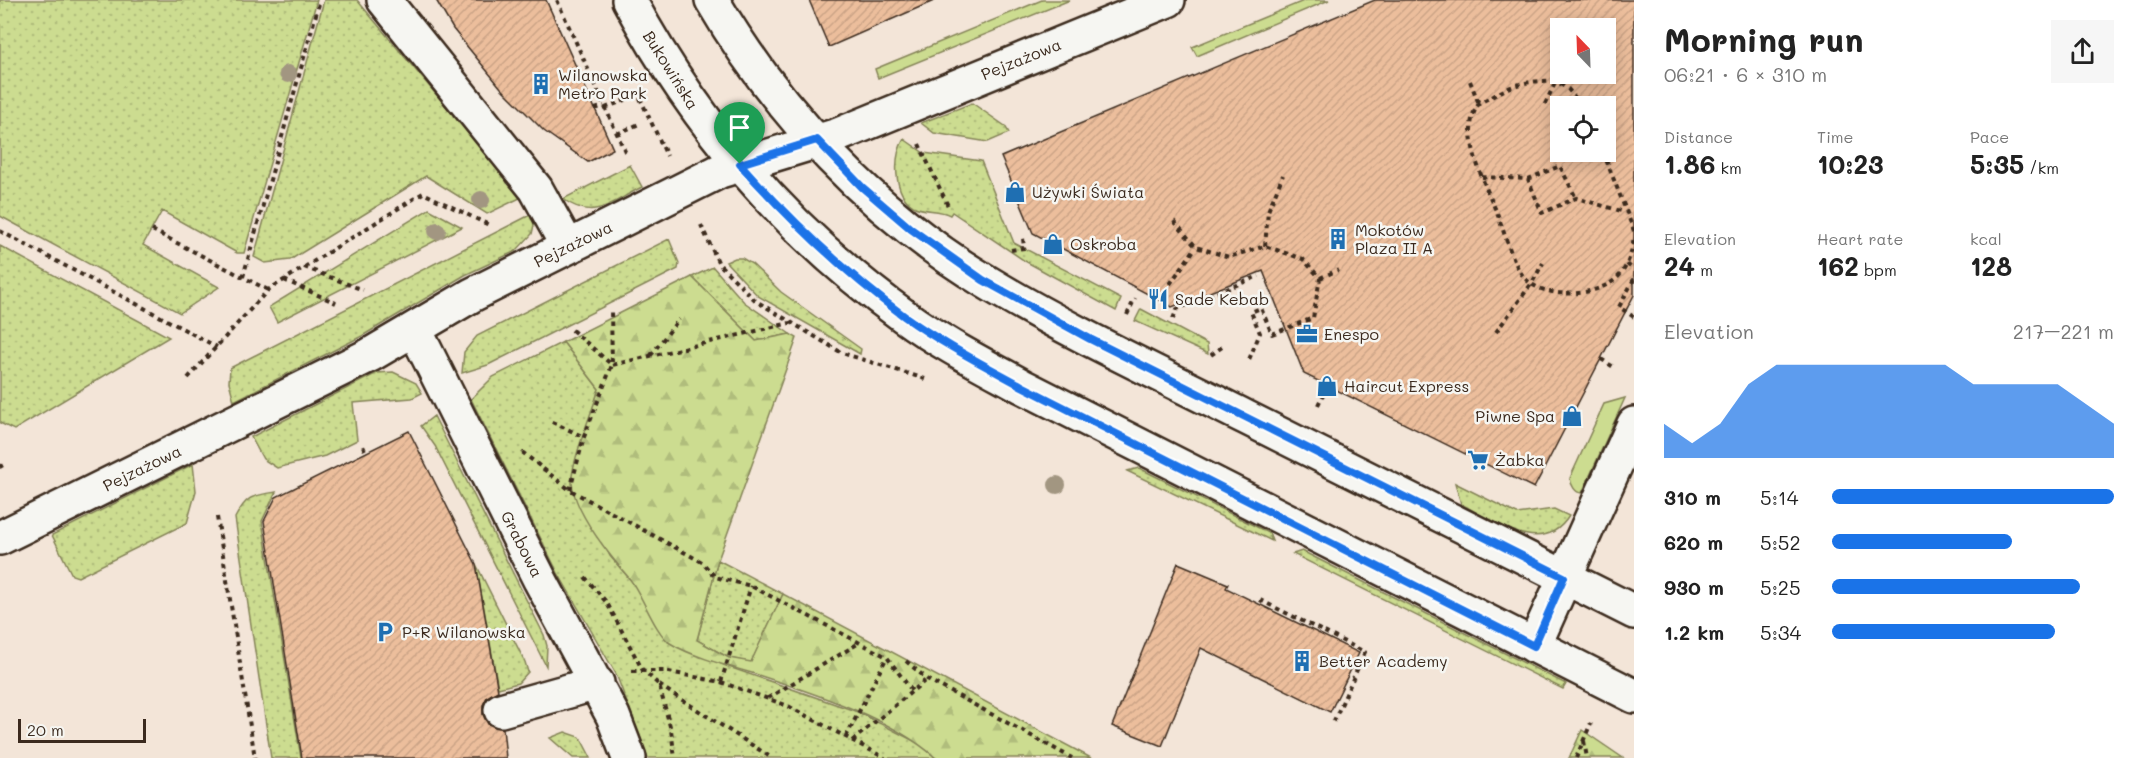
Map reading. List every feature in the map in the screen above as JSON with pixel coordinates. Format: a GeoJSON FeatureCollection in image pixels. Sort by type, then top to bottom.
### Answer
{"type":"FeatureCollection","features":[{"type":"Feature","properties":{"kind":"street"},"geometry":{"type":"LineString","coordinates":[[384,0],[536,189],[568,247]]}},
{"type":"Feature","properties":{"kind":"street","name":"Bukowińska"},"geometry":{"type":"LineString","coordinates":[[629,0],[693,107],[740,164],[801,229],[848,273],[906,317],[963,354],[1634,696]]}},
{"type":"Feature","properties":{"kind":"street"},"geometry":{"type":"LineString","coordinates":[[712,0],[759,74],[862,187],[911,229],[983,280],[1090,339],[1634,612]]}},
{"type":"Feature","properties":{"kind":"street","name":"Pejzażowa"},"geometry":{"type":"LineString","coordinates":[[0,537],[359,361],[472,295],[720,171],[838,135],[1168,0]]}},
{"type":"Feature","properties":{"kind":"street","name":"Grabowa"},"geometry":{"type":"LineString","coordinates":[[415,330],[540,580],[611,678],[629,758]]}},
{"type":"Feature","properties":{"kind":"street"},"geometry":{"type":"LineString","coordinates":[[1534,646],[1634,424]]}},
{"type":"Feature","properties":{"kind":"street"},"geometry":{"type":"LineString","coordinates":[[501,710],[611,678]]}},
{"type":"Feature","properties":{"kind":"path"},"geometry":{"type":"LineString","coordinates":[[243,277],[320,0]]}},
{"type":"Feature","properties":{"kind":"path"},"geometry":{"type":"LineString","coordinates":[[557,0],[627,156]]}},
{"type":"Feature","properties":{"kind":"path"},"geometry":{"type":"LineString","coordinates":[[593,83],[616,74]]}},
{"type":"Feature","properties":{"kind":"path"},"geometry":{"type":"LineString","coordinates":[[1470,81],[1479,104]]}},
{"type":"Feature","properties":{"kind":"path"},"geometry":{"type":"LineString","coordinates":[[1550,82],[1512,85],[1479,104],[1473,119],[1472,146],[1482,177],[1523,276],[1532,284],[1558,292],[1592,290],[1616,278],[1627,264],[1634,237]]}},
{"type":"Feature","properties":{"kind":"path"},"geometry":{"type":"LineString","coordinates":[[1545,104],[1555,84]]}},
{"type":"Feature","properties":{"kind":"path"},"geometry":{"type":"LineString","coordinates":[[1560,84],[1574,96]]}},
{"type":"Feature","properties":{"kind":"path"},"geometry":{"type":"LineString","coordinates":[[595,109],[628,99]]}},
{"type":"Feature","properties":{"kind":"path"},"geometry":{"type":"LineString","coordinates":[[617,134],[639,124]]}},
{"type":"Feature","properties":{"kind":"path"},"geometry":{"type":"LineString","coordinates":[[922,152],[951,213]]}},
{"type":"Feature","properties":{"kind":"path"},"geometry":{"type":"LineString","coordinates":[[1607,162],[1634,231]]}},
{"type":"Feature","properties":{"kind":"path"},"geometry":{"type":"LineString","coordinates":[[1482,177],[1528,178],[1560,166],[1576,198]]}},
{"type":"Feature","properties":{"kind":"path"},"geometry":{"type":"LineString","coordinates":[[1265,246],[1268,211],[1283,175]]}},
{"type":"Feature","properties":{"kind":"path"},"geometry":{"type":"LineString","coordinates":[[1528,178],[1542,213],[1576,198],[1628,213]]}},
{"type":"Feature","properties":{"kind":"path"},"geometry":{"type":"LineString","coordinates":[[188,378],[268,290],[423,193],[489,225]]}},
{"type":"Feature","properties":{"kind":"path"},"geometry":{"type":"LineString","coordinates":[[1174,221],[1196,247],[1229,257],[1265,246],[1303,259],[1320,278]]}},
{"type":"Feature","properties":{"kind":"path"},"geometry":{"type":"LineString","coordinates":[[700,224],[719,264],[756,301],[842,353],[928,380]]}},
{"type":"Feature","properties":{"kind":"path"},"geometry":{"type":"LineString","coordinates":[[152,230],[268,290]]}},
{"type":"Feature","properties":{"kind":"path"},"geometry":{"type":"LineString","coordinates":[[0,231],[218,347]]}},
{"type":"Feature","properties":{"kind":"path"},"geometry":{"type":"LineString","coordinates":[[1009,251],[1024,248],[1023,238]]}},
{"type":"Feature","properties":{"kind":"path"},"geometry":{"type":"LineString","coordinates":[[1170,284],[1196,247]]}},
{"type":"Feature","properties":{"kind":"path"},"geometry":{"type":"LineString","coordinates":[[1496,332],[1532,284],[1543,263]]}},
{"type":"Feature","properties":{"kind":"path"},"geometry":{"type":"LineString","coordinates":[[1627,264],[1634,270]]}},
{"type":"Feature","properties":{"kind":"path"},"geometry":{"type":"LineString","coordinates":[[304,267],[363,290]]}},
{"type":"Feature","properties":{"kind":"path"},"geometry":{"type":"LineString","coordinates":[[1320,278],[1338,270]]}},
{"type":"Feature","properties":{"kind":"path"},"geometry":{"type":"LineString","coordinates":[[1173,319],[1177,309],[1259,276]]}},
{"type":"Feature","properties":{"kind":"path"},"geometry":{"type":"LineString","coordinates":[[1248,362],[1260,333],[1251,312],[1261,308],[1272,334],[1313,318],[1320,278]]}},
{"type":"Feature","properties":{"kind":"path"},"geometry":{"type":"LineString","coordinates":[[1634,279],[1619,308],[1634,317]]}},
{"type":"Feature","properties":{"kind":"path"},"geometry":{"type":"LineString","coordinates":[[284,280],[336,303]]}},
{"type":"Feature","properties":{"kind":"path"},"geometry":{"type":"LineString","coordinates":[[1126,317],[1134,298]]}},
{"type":"Feature","properties":{"kind":"path"},"geometry":{"type":"LineString","coordinates":[[570,490],[584,437],[612,364],[611,309]]}},
{"type":"Feature","properties":{"kind":"path"},"geometry":{"type":"LineString","coordinates":[[650,356],[679,319]]}},
{"type":"Feature","properties":{"kind":"path"},"geometry":{"type":"LineString","coordinates":[[612,364],[791,322]]}},
{"type":"Feature","properties":{"kind":"path"},"geometry":{"type":"LineString","coordinates":[[572,330],[612,364]]}},
{"type":"Feature","properties":{"kind":"path"},"geometry":{"type":"LineString","coordinates":[[1601,359],[1615,368]]}},
{"type":"Feature","properties":{"kind":"path"},"geometry":{"type":"LineString","coordinates":[[1318,405],[1327,386]]}},
{"type":"Feature","properties":{"kind":"path"},"geometry":{"type":"LineString","coordinates":[[552,422],[584,437]]}},
{"type":"Feature","properties":{"kind":"path"},"geometry":{"type":"LineString","coordinates":[[363,446],[366,453]]}},
{"type":"Feature","properties":{"kind":"path"},"geometry":{"type":"LineString","coordinates":[[516,448],[570,490],[702,562],[716,577],[751,586],[887,657],[912,691]]}},
{"type":"Feature","properties":{"kind":"path"},"geometry":{"type":"LineString","coordinates":[[217,517],[255,758]]}},
{"type":"Feature","properties":{"kind":"path"},"geometry":{"type":"LineString","coordinates":[[721,682],[751,586]]}},
{"type":"Feature","properties":{"kind":"path"},"geometry":{"type":"LineString","coordinates":[[1260,600],[1365,652],[1332,725]]}},
{"type":"Feature","properties":{"kind":"path"},"geometry":{"type":"LineString","coordinates":[[768,699],[860,643]]}},
{"type":"Feature","properties":{"kind":"path"},"geometry":{"type":"LineString","coordinates":[[846,737],[887,657]]}},
{"type":"Feature","properties":{"kind":"path"},"geometry":{"type":"LineString","coordinates":[[906,661],[927,679],[1072,758]]}},
{"type":"Feature","properties":{"kind":"path"},"geometry":{"type":"LineString","coordinates":[[611,678],[653,670],[721,682],[788,706],[885,758]]}},
{"type":"Feature","properties":{"kind":"path"},"geometry":{"type":"LineString","coordinates":[[852,741],[927,679]]}},
{"type":"Feature","properties":{"kind":"path"},"geometry":{"type":"LineString","coordinates":[[659,685],[772,758]]}},
{"type":"Feature","properties":{"kind":"path"},"geometry":{"type":"LineString","coordinates":[[1575,758],[1592,723]]}},
{"type":"Feature","properties":{"kind":"path"},"geometry":{"type":"LineString","coordinates":[[1583,741],[1587,758]]}},
{"type":"Feature","properties":{"kind":"green space"},"geometry":{"type":"Polygon","coordinates":[[[0,0],[317,0],[244,253],[237,253],[162,211],[143,245],[219,287],[180,313],[0,216],[0,0]]]}},
{"type":"Feature","properties":{"kind":"green space"},"geometry":{"type":"Polygon","coordinates":[[[324,0],[357,0],[522,197],[487,214],[426,176],[290,260],[265,263],[254,257],[324,0]]]}},
{"type":"Feature","properties":{"kind":"green space"},"geometry":{"type":"Polygon","coordinates":[[[1042,0],[1070,0],[878,78],[875,69],[1042,0]]]}},
{"type":"Feature","properties":{"kind":"green space"},"geometry":{"type":"Polygon","coordinates":[[[1306,0],[1329,0],[1197,56],[1192,47],[1306,0]]]}},
{"type":"Feature","properties":{"kind":"green space"},"geometry":{"type":"Polygon","coordinates":[[[972,103],[1005,126],[1009,133],[988,142],[934,133],[921,123],[972,103]]]}},
{"type":"Feature","properties":{"kind":"green space"},"geometry":{"type":"Polygon","coordinates":[[[904,139],[924,153],[981,161],[1014,243],[1121,299],[1116,311],[1025,261],[952,212],[950,215],[913,206],[906,200],[898,184],[898,155],[904,139]]]}},
{"type":"Feature","properties":{"kind":"green space"},"geometry":{"type":"Polygon","coordinates":[[[630,165],[642,187],[612,203],[594,209],[584,209],[563,199],[630,165]]]}},
{"type":"Feature","properties":{"kind":"green space"},"geometry":{"type":"Polygon","coordinates":[[[429,209],[462,227],[277,322],[269,307],[429,209]]]}},
{"type":"Feature","properties":{"kind":"green space"},"geometry":{"type":"Polygon","coordinates":[[[532,214],[534,225],[532,234],[516,251],[465,275],[362,336],[234,401],[229,382],[230,368],[532,214]]]}},
{"type":"Feature","properties":{"kind":"green space"},"geometry":{"type":"Polygon","coordinates":[[[669,239],[679,263],[678,269],[488,365],[462,373],[464,352],[477,336],[669,239]]]}},
{"type":"Feature","properties":{"kind":"green space"},"geometry":{"type":"Polygon","coordinates":[[[0,246],[169,337],[14,430],[0,423],[0,246]]]}},
{"type":"Feature","properties":{"kind":"green space"},"geometry":{"type":"Polygon","coordinates":[[[742,258],[752,264],[781,292],[861,349],[860,354],[758,296],[726,262],[742,258]]]}},
{"type":"Feature","properties":{"kind":"green space"},"geometry":{"type":"Polygon","coordinates":[[[713,267],[744,302],[790,334],[756,341],[692,277],[713,267]]]}},
{"type":"Feature","properties":{"kind":"green space"},"geometry":{"type":"Polygon","coordinates":[[[692,277],[756,341],[790,334],[797,338],[718,560],[697,640],[729,658],[751,662],[783,594],[1091,758],[936,758],[917,743],[874,718],[801,689],[699,657],[678,648],[664,638],[634,585],[592,530],[577,502],[572,476],[580,444],[599,389],[563,342],[692,277]]]}},
{"type":"Feature","properties":{"kind":"green space"},"geometry":{"type":"Polygon","coordinates":[[[1141,309],[1207,344],[1208,354],[1135,321],[1141,309]]]}},
{"type":"Feature","properties":{"kind":"green space"},"geometry":{"type":"Polygon","coordinates":[[[563,342],[599,389],[572,478],[610,556],[640,591],[654,622],[668,642],[726,666],[858,712],[920,744],[936,758],[648,758],[616,674],[558,573],[471,399],[493,377],[563,342]]]}},
{"type":"Feature","properties":{"kind":"green space"},"geometry":{"type":"Polygon","coordinates":[[[393,372],[416,383],[422,393],[412,398],[353,403],[357,440],[325,456],[277,468],[263,459],[251,437],[377,373],[393,372]]]}},
{"type":"Feature","properties":{"kind":"green space"},"geometry":{"type":"Polygon","coordinates":[[[1625,398],[1582,493],[1577,492],[1570,478],[1604,404],[1625,398]]]}},
{"type":"Feature","properties":{"kind":"green space"},"geometry":{"type":"Polygon","coordinates":[[[434,416],[544,635],[547,646],[546,666],[435,446],[421,426],[434,416]]]}},
{"type":"Feature","properties":{"kind":"green space"},"geometry":{"type":"Polygon","coordinates":[[[193,464],[196,491],[187,523],[78,577],[72,575],[52,535],[193,464]]]}},
{"type":"Feature","properties":{"kind":"green space"},"geometry":{"type":"Polygon","coordinates":[[[1139,468],[1269,533],[1272,541],[1127,471],[1139,468]]]}},
{"type":"Feature","properties":{"kind":"green space"},"geometry":{"type":"Polygon","coordinates":[[[1455,483],[1517,514],[1554,509],[1569,516],[1558,529],[1545,535],[1532,536],[1517,532],[1461,504],[1455,483]]]}},
{"type":"Feature","properties":{"kind":"green space"},"geometry":{"type":"Polygon","coordinates":[[[276,492],[262,521],[301,758],[271,758],[235,518],[243,505],[251,498],[276,492]]]}},
{"type":"Feature","properties":{"kind":"green space"},"geometry":{"type":"Polygon","coordinates":[[[1302,551],[1566,684],[1563,689],[1293,554],[1302,551]]]}},
{"type":"Feature","properties":{"kind":"green space"},"geometry":{"type":"Polygon","coordinates":[[[718,560],[783,594],[751,663],[729,658],[697,640],[718,560]]]}},
{"type":"Feature","properties":{"kind":"green space"},"geometry":{"type":"Polygon","coordinates":[[[476,564],[525,662],[528,672],[518,683],[498,688],[476,564]]]}},
{"type":"Feature","properties":{"kind":"green space"},"geometry":{"type":"Polygon","coordinates":[[[1582,730],[1623,758],[1569,758],[1582,730]]]}},
{"type":"Feature","properties":{"kind":"green space"},"geometry":{"type":"Polygon","coordinates":[[[565,732],[580,737],[591,758],[573,758],[550,738],[565,732]]]}},
{"type":"Feature","properties":{"kind":"building","name":"Wilanowska Metro Park"},"geometry":{"type":"Polygon","coordinates":[[[436,0],[546,0],[613,149],[588,162],[544,131],[501,88],[453,29],[436,0]]]}},
{"type":"Feature","properties":{"kind":"building"},"geometry":{"type":"Polygon","coordinates":[[[809,0],[936,0],[829,47],[809,0]]]}},
{"type":"Feature","properties":{"kind":"building","name":"Mokotów Plaza II A"},"geometry":{"type":"Polygon","coordinates":[[[1375,0],[1634,0],[1634,295],[1534,488],[1304,374],[1263,271],[1172,307],[1033,233],[1001,157],[1375,0]]]}},
{"type":"Feature","properties":{"kind":"building","name":"P+R Wilanowska"},"geometry":{"type":"Polygon","coordinates":[[[409,431],[476,564],[498,691],[487,697],[483,705],[483,714],[488,724],[503,728],[506,758],[302,758],[264,521],[276,497],[409,431]]]}},
{"type":"Feature","properties":{"kind":"building"},"geometry":{"type":"Polygon","coordinates":[[[1178,563],[1228,584],[1226,588],[1359,653],[1330,712],[1201,648],[1162,746],[1112,726],[1178,563]]]}},
{"type":"Feature","properties":{"kind":"place","name":"Wilanowska Metro Park"},"geometry":{"type":"Point","coordinates":[541,84]}},
{"type":"Feature","properties":{"kind":"place","name":"Używki Świata"},"geometry":{"type":"Point","coordinates":[1015,192]}},
{"type":"Feature","properties":{"kind":"place","name":"Mokotów Plaza II A"},"geometry":{"type":"Point","coordinates":[1338,239]}},
{"type":"Feature","properties":{"kind":"place","name":"Oskroba"},"geometry":{"type":"Point","coordinates":[1053,244]}},
{"type":"Feature","properties":{"kind":"place","name":"Sade Kebab"},"geometry":{"type":"Point","coordinates":[1158,299]}},
{"type":"Feature","properties":{"kind":"place","name":"Enespo"},"geometry":{"type":"Point","coordinates":[1307,334]}},
{"type":"Feature","properties":{"kind":"place","name":"Haircut Express"},"geometry":{"type":"Point","coordinates":[1327,386]}},
{"type":"Feature","properties":{"kind":"place","name":"Piwne Spa"},"geometry":{"type":"Point","coordinates":[1572,416]}},
{"type":"Feature","properties":{"kind":"place","name":"Żabka"},"geometry":{"type":"Point","coordinates":[1478,460]}},
{"type":"Feature","properties":{"kind":"place","name":"P+R Wilanowska"},"geometry":{"type":"Point","coordinates":[385,632]}},
{"type":"Feature","properties":{"kind":"place","name":"Better Academy"},"geometry":{"type":"Point","coordinates":[1302,661]}},
{"type":"Feature","properties":{"kind":"route"},"geometry":{"type":"LineString","coordinates":[[817,140],[862,187],[911,229],[983,280],[1090,339],[1564,577],[1534,646],[963,354],[906,317],[848,273],[792,221],[740,164],[817,140]]}}]}
